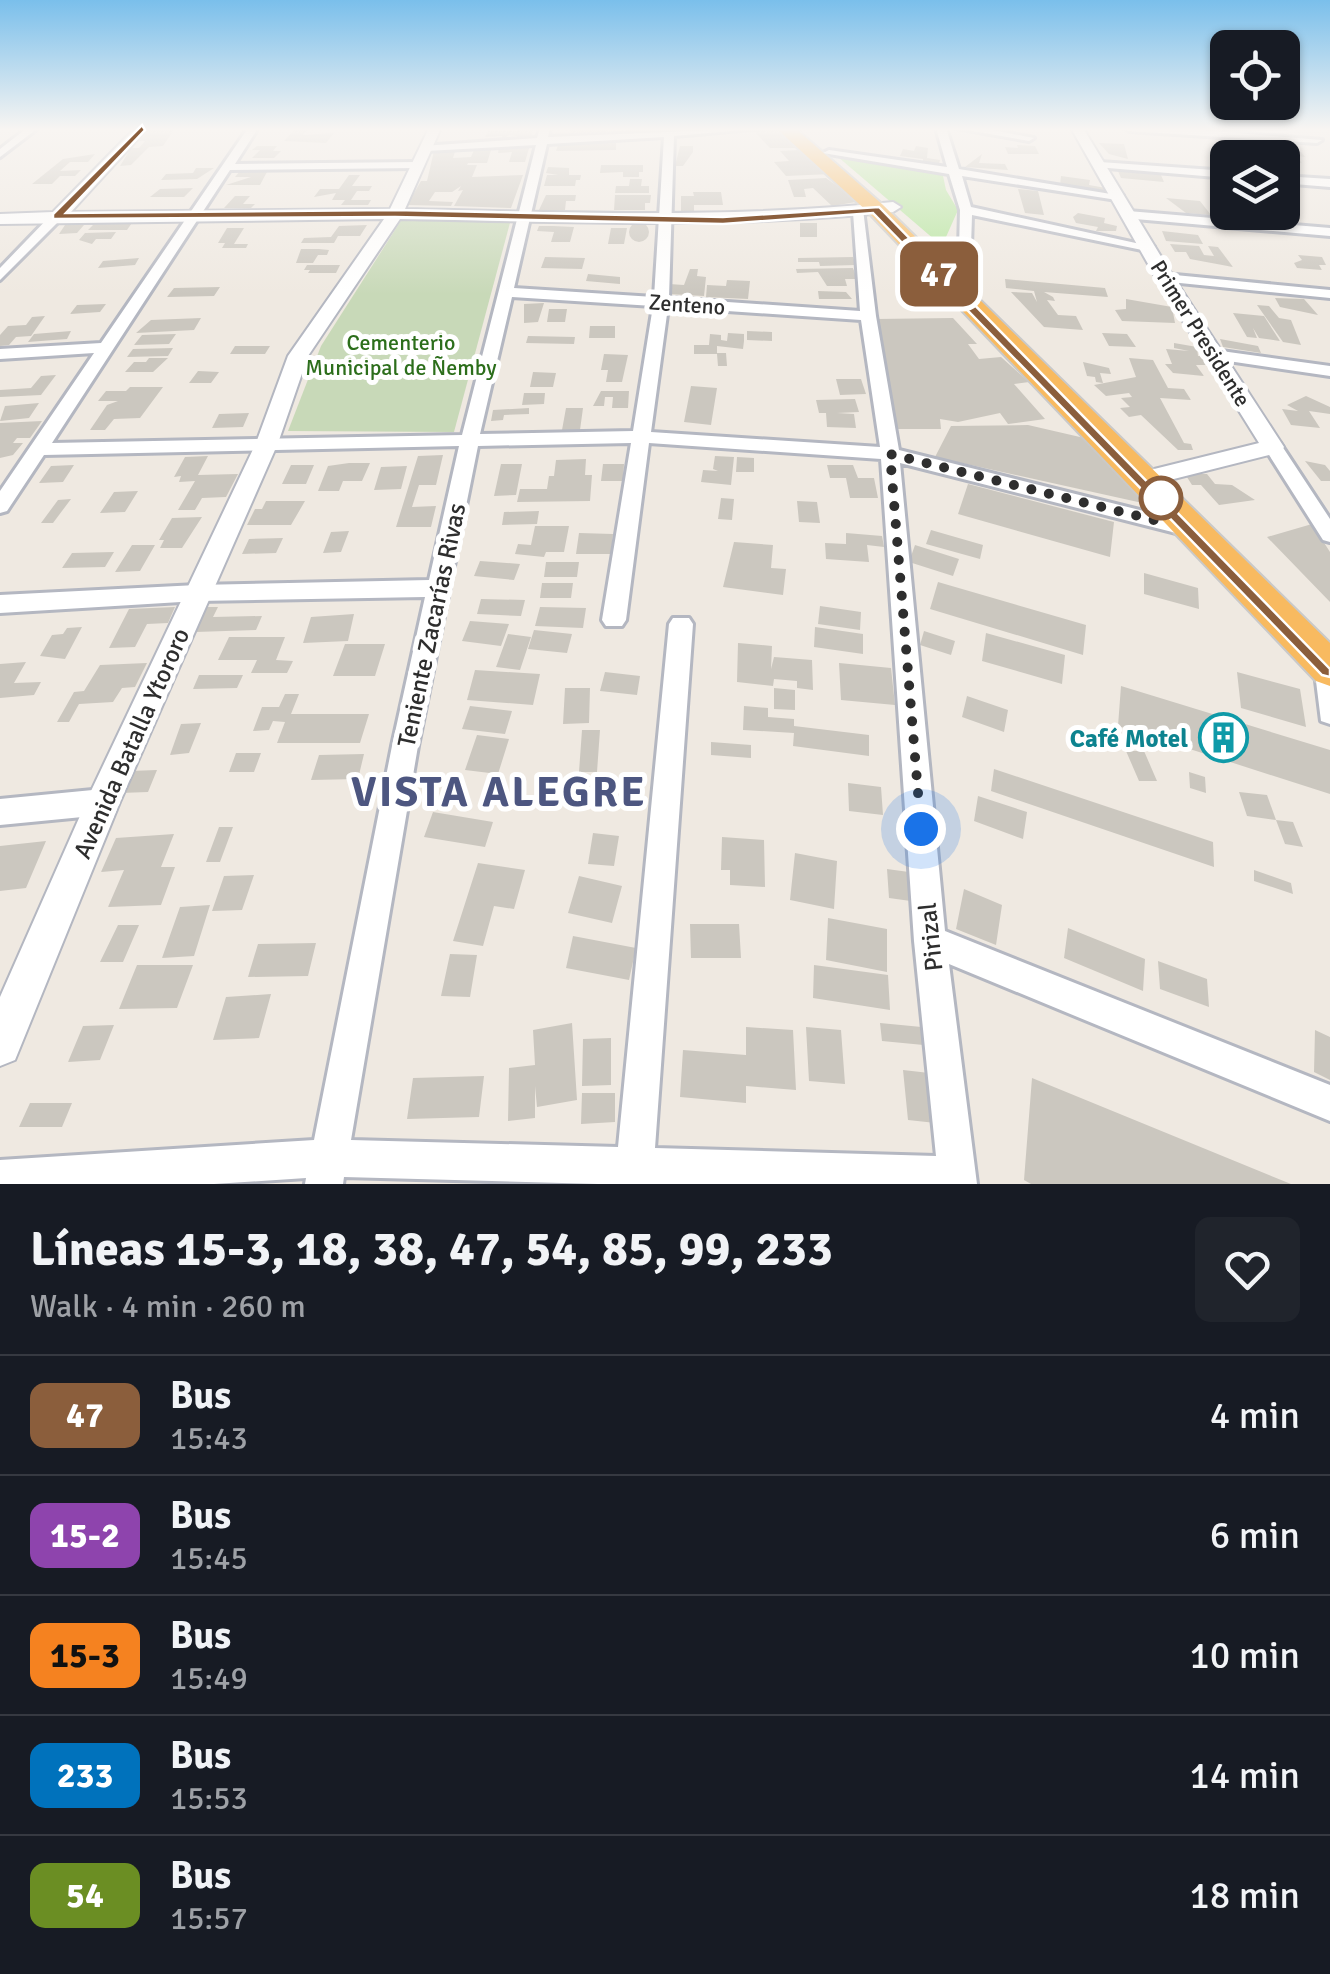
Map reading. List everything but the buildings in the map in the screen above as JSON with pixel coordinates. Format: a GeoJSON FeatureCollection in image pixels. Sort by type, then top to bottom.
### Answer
{"type":"FeatureCollection","features":[{"type":"Feature","properties":{"kind":"highway"},"geometry":{"type":"LineString","coordinates":[[843,183],[997,320],[1329,656]]}},
{"type":"Feature","properties":{"kind":"highway"},"geometry":{"type":"LineString","coordinates":[[852,183],[871,210]]}},
{"type":"Feature","properties":{"kind":"highway"},"geometry":{"type":"LineString","coordinates":[[1154,476],[1192,530],[1329,656]]}},
{"type":"Feature","properties":{"kind":"street"},"geometry":{"type":"LineString","coordinates":[[0,276],[89,183]]}},
{"type":"Feature","properties":{"kind":"street"},"geometry":{"type":"LineString","coordinates":[[0,506],[217,183]]}},
{"type":"Feature","properties":{"kind":"street","name":"Avenida Batalla Ytororo"},"geometry":{"type":"LineString","coordinates":[[0,1045],[104,802],[267,443],[298,356],[395,214],[408,183]]}},
{"type":"Feature","properties":{"kind":"street","name":"Teniente Zacarías Rivas"},"geometry":{"type":"LineString","coordinates":[[326,1171],[404,746],[470,440],[532,183]]}},
{"type":"Feature","properties":{"kind":"street"},"geometry":{"type":"LineString","coordinates":[[614,620],[660,302],[665,183]]}},
{"type":"Feature","properties":{"kind":"street"},"geometry":{"type":"LineString","coordinates":[[958,183],[966,210],[964,247]]}},
{"type":"Feature","properties":{"kind":"street"},"geometry":{"type":"LineString","coordinates":[[1040,183],[1117,196]]}},
{"type":"Feature","properties":{"kind":"street","name":"Primer Presidente"},"geometry":{"type":"LineString","coordinates":[[1110,183],[1164,278],[1330,535]]}},
{"type":"Feature","properties":{"kind":"street"},"geometry":{"type":"LineString","coordinates":[[0,219],[395,214],[703,220],[871,210]]}},
{"type":"Feature","properties":{"kind":"street","name":"Pirizal"},"geometry":{"type":"LineString","coordinates":[[871,210],[868,316],[890,454],[930,941],[958,1180]]}},
{"type":"Feature","properties":{"kind":"street"},"geometry":{"type":"LineString","coordinates":[[966,210],[1147,248]]}},
{"type":"Feature","properties":{"kind":"street"},"geometry":{"type":"LineString","coordinates":[[1128,214],[1330,232]]}},
{"type":"Feature","properties":{"kind":"street"},"geometry":{"type":"LineString","coordinates":[[1164,278],[1330,294]]}},
{"type":"Feature","properties":{"kind":"street","name":"Zenteno"},"geometry":{"type":"LineString","coordinates":[[506,292],[868,316]]}},
{"type":"Feature","properties":{"kind":"street"},"geometry":{"type":"LineString","coordinates":[[0,354],[103,348]]}},
{"type":"Feature","properties":{"kind":"street"},"geometry":{"type":"LineString","coordinates":[[1214,355],[1330,371]]}},
{"type":"Feature","properties":{"kind":"street"},"geometry":{"type":"LineString","coordinates":[[37,450],[639,437],[890,454],[1192,530]]}},
{"type":"Feature","properties":{"kind":"street"},"geometry":{"type":"LineString","coordinates":[[1154,476],[1273,446]]}},
{"type":"Feature","properties":{"kind":"street"},"geometry":{"type":"LineString","coordinates":[[0,604],[197,593],[441,588]]}},
{"type":"Feature","properties":{"kind":"street"},"geometry":{"type":"LineString","coordinates":[[634,1167],[681,624]]}},
{"type":"Feature","properties":{"kind":"street"},"geometry":{"type":"LineString","coordinates":[[1329,656],[1330,714]]}},
{"type":"Feature","properties":{"kind":"street"},"geometry":{"type":"LineString","coordinates":[[0,812],[104,802]]}},
{"type":"Feature","properties":{"kind":"street"},"geometry":{"type":"LineString","coordinates":[[930,941],[1330,1103]]}},
{"type":"Feature","properties":{"kind":"street"},"geometry":{"type":"LineString","coordinates":[[0,1179],[634,1167],[958,1180]]}},
{"type":"Feature","properties":{"kind":"green space"},"geometry":{"type":"Polygon","coordinates":[[[869,183],[945,183],[958,210],[942,246],[869,183]]]}},
{"type":"Feature","properties":{"kind":"green space","name":"Cementerio Municipal de Ñemby"},"geometry":{"type":"Polygon","coordinates":[[[402,219],[511,219],[454,432],[288,431],[321,346],[402,219]]]}},
{"type":"Feature","properties":{"kind":"bus line","name":"47"},"geometry":{"type":"LineString","coordinates":[[89,183],[57,216],[395,214],[723,220],[831,216],[876,209],[1330,669]]}},
{"type":"Feature","properties":{"kind":"place","name":"Café Motel"},"geometry":{"type":"Point","coordinates":[1223,738]}},
{"type":"Feature","properties":{"kind":"district","name":"VISTA ALEGRE"},"geometry":{"type":"Point","coordinates":[499,791]}},
{"type":"Feature","properties":{"kind":"route"},"geometry":{"type":"LineString","coordinates":[[921,829],[890,454],[1154,520],[1161,498]]}}]}
